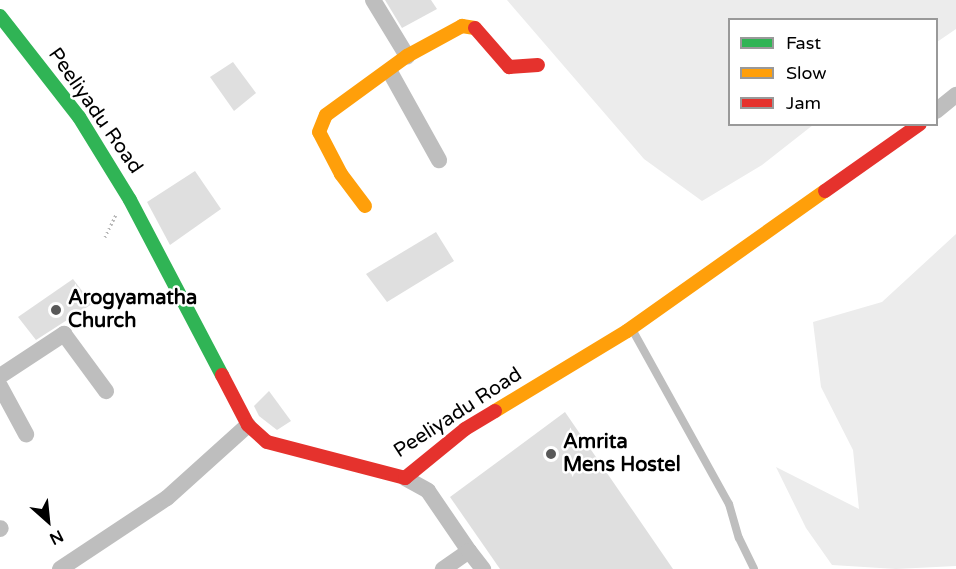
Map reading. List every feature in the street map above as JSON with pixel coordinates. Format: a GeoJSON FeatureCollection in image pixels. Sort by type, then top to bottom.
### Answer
{"type":"FeatureCollection","features":[{"type":"Feature","properties":{"kind":"street"},"geometry":{"type":"LineString","coordinates":[[373,0],[407,56]]}},
{"type":"Feature","properties":{"kind":"street","name":"Peeliyadu Road"},"geometry":{"type":"LineString","coordinates":[[0,16],[79,117],[130,200],[249,425],[267,441],[405,477],[465,429],[631,328],[917,126]]}},
{"type":"Feature","properties":{"kind":"street"},"geometry":{"type":"LineString","coordinates":[[365,206],[341,174],[319,132],[326,115],[390,72],[407,56],[462,26],[472,26],[509,67],[538,65]]}},
{"type":"Feature","properties":{"kind":"street"},"geometry":{"type":"LineString","coordinates":[[390,72],[439,160]]}},
{"type":"Feature","properties":{"kind":"street"},"geometry":{"type":"LineString","coordinates":[[938,109],[956,95]]}},
{"type":"Feature","properties":{"kind":"street"},"geometry":{"type":"LineString","coordinates":[[0,376],[64,334],[106,392]]}},
{"type":"Feature","properties":{"kind":"street"},"geometry":{"type":"LineString","coordinates":[[0,386],[26,434]]}},
{"type":"Feature","properties":{"kind":"street"},"geometry":{"type":"LineString","coordinates":[[60,569],[166,498],[249,425]]}},
{"type":"Feature","properties":{"kind":"street"},"geometry":{"type":"LineString","coordinates":[[405,477],[428,491],[483,569]]}},
{"type":"Feature","properties":{"kind":"street"},"geometry":{"type":"LineString","coordinates":[[443,569],[469,551]]}},
{"type":"Feature","properties":{"kind":"lane"},"geometry":{"type":"LineString","coordinates":[[631,328],[729,504],[739,538],[754,569]]}},
{"type":"Feature","properties":{"kind":"shaded area"},"geometry":{"type":"Polygon","coordinates":[[[507,0],[956,0],[956,29],[938,41],[938,18],[728,18],[728,126],[812,126],[762,165],[702,201],[644,159],[507,0]]]}},
{"type":"Feature","properties":{"kind":"shaded area"},"geometry":{"type":"Polygon","coordinates":[[[956,234],[956,566],[896,569],[832,565],[806,528],[776,467],[859,509],[853,450],[821,387],[813,322],[882,302],[956,234]]]}},
{"type":"Feature","properties":{"kind":"building"},"geometry":{"type":"Polygon","coordinates":[[[385,0],[431,0],[437,9],[402,28],[385,0]]]}},
{"type":"Feature","properties":{"kind":"building"},"geometry":{"type":"Polygon","coordinates":[[[233,62],[256,93],[234,111],[210,77],[233,62]]]}},
{"type":"Feature","properties":{"kind":"building"},"geometry":{"type":"Polygon","coordinates":[[[195,171],[221,209],[170,245],[147,202],[195,171]]]}},
{"type":"Feature","properties":{"kind":"building"},"geometry":{"type":"Polygon","coordinates":[[[436,232],[454,261],[387,302],[366,274],[436,232]]]}},
{"type":"Feature","properties":{"kind":"building","name":"Arogyamatha Church"},"geometry":{"type":"Polygon","coordinates":[[[73,279],[92,304],[36,340],[18,317],[73,279]]]}},
{"type":"Feature","properties":{"kind":"building"},"geometry":{"type":"Polygon","coordinates":[[[269,391],[291,421],[277,430],[259,416],[254,406],[269,391]]]}},
{"type":"Feature","properties":{"kind":"building","name":"Amrita Mens Hostel"},"geometry":{"type":"Polygon","coordinates":[[[565,412],[673,569],[500,569],[450,497],[565,412]]]}},
{"type":"Feature","properties":{"kind":"traffic: fast"},"geometry":{"type":"LineString","coordinates":[[0,16],[79,117],[130,200],[222,375]]}},
{"type":"Feature","properties":{"kind":"traffic: slow"},"geometry":{"type":"LineString","coordinates":[[365,206],[341,174],[319,132],[326,115],[407,56],[462,26],[475,28]]}},
{"type":"Feature","properties":{"kind":"traffic: slow"},"geometry":{"type":"LineString","coordinates":[[495,411],[627,331],[825,191]]}},
{"type":"Feature","properties":{"kind":"traffic: jam"},"geometry":{"type":"LineString","coordinates":[[475,28],[509,67],[538,65]]}},
{"type":"Feature","properties":{"kind":"traffic: jam"},"geometry":{"type":"LineString","coordinates":[[825,191],[917,126]]}},
{"type":"Feature","properties":{"kind":"traffic: jam"},"geometry":{"type":"LineString","coordinates":[[222,375],[248,425],[267,442],[405,478],[465,429],[495,411]]}},
{"type":"Feature","properties":{"kind":"place","name":"Arogyamatha Church"},"geometry":{"type":"Point","coordinates":[56,310]}},
{"type":"Feature","properties":{"kind":"place","name":"Amrita Mens Hostel"},"geometry":{"type":"Point","coordinates":[551,454]}}]}
